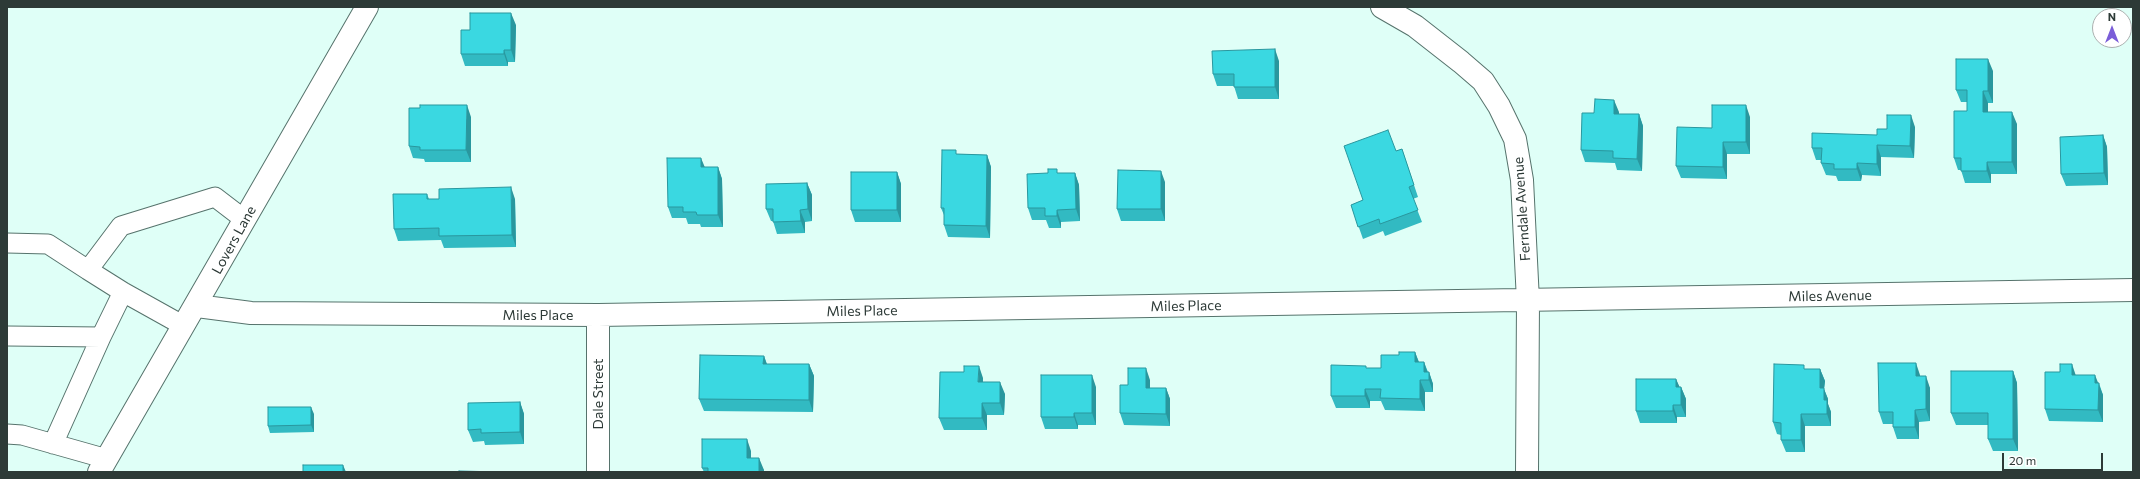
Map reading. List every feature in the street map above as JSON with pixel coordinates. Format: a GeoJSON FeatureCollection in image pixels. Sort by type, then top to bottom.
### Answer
{"type":"FeatureCollection","features":[{"type":"Feature","properties":{"kind":"street","name":"Lovers Lane"},"geometry":{"type":"LineString","coordinates":[[103,466],[197,306],[367,7]]}},
{"type":"Feature","properties":{"kind":"street","name":"Ferndale Avenue"},"geometry":{"type":"LineString","coordinates":[[1382,7],[1415,26],[1483,81],[1499,106],[1515,139],[1520,173],[1528,301],[1527,472]]}},
{"type":"Feature","properties":{"kind":"street","name":"Miles Avenue"},"geometry":{"type":"LineString","coordinates":[[1528,301],[2133,290]]}},
{"type":"Feature","properties":{"kind":"street","name":"Miles Place"},"geometry":{"type":"LineString","coordinates":[[197,306],[251,313],[598,315],[1528,301]]}},
{"type":"Feature","properties":{"kind":"street","name":"Dale Street"},"geometry":{"type":"LineString","coordinates":[[598,315],[598,472]]}},
{"type":"Feature","properties":{"kind":"lane"},"geometry":{"type":"LineString","coordinates":[[88,270],[121,226],[214,197],[245,220]]}},
{"type":"Feature","properties":{"kind":"lane"},"geometry":{"type":"LineString","coordinates":[[7,243],[48,244],[123,292],[184,326]]}},
{"type":"Feature","properties":{"kind":"lane"},"geometry":{"type":"LineString","coordinates":[[53,444],[100,336],[123,292]]}},
{"type":"Feature","properties":{"kind":"lane"},"geometry":{"type":"LineString","coordinates":[[7,336],[100,336]]}},
{"type":"Feature","properties":{"kind":"lane"},"geometry":{"type":"LineString","coordinates":[[7,434],[22,435],[53,444],[103,466]]}},
{"type":"Feature","properties":{"kind":"building"},"geometry":{"type":"Polygon","coordinates":[[[470,13],[511,13],[511,50],[504,50],[504,54],[461,54],[461,30],[470,30],[470,13]]]}},
{"type":"Feature","properties":{"kind":"building"},"geometry":{"type":"Polygon","coordinates":[[[1275,49],[1275,87],[1234,87],[1234,74],[1213,74],[1212,51],[1275,49]]]}},
{"type":"Feature","properties":{"kind":"building"},"geometry":{"type":"Polygon","coordinates":[[[1956,59],[1988,59],[1988,91],[1983,91],[1983,112],[2012,112],[2012,162],[1987,162],[1987,171],[1961,171],[1961,158],[1954,158],[1954,111],[1967,111],[1967,90],[1956,90],[1956,59]]]}},
{"type":"Feature","properties":{"kind":"building"},"geometry":{"type":"Polygon","coordinates":[[[1595,99],[1614,100],[1614,114],[1639,114],[1637,159],[1613,158],[1613,151],[1581,150],[1582,113],[1594,113],[1595,99]]]}},
{"type":"Feature","properties":{"kind":"building"},"geometry":{"type":"Polygon","coordinates":[[[420,105],[467,105],[466,150],[420,150],[420,147],[409,146],[409,108],[420,108],[420,105]]]}},
{"type":"Feature","properties":{"kind":"building"},"geometry":{"type":"Polygon","coordinates":[[[1712,105],[1746,105],[1746,142],[1723,142],[1723,167],[1676,166],[1677,127],[1712,128],[1712,105]]]}},
{"type":"Feature","properties":{"kind":"building"},"geometry":{"type":"Polygon","coordinates":[[[1887,115],[1911,115],[1910,146],[1877,145],[1877,164],[1857,163],[1857,169],[1834,169],[1834,164],[1821,163],[1822,148],[1812,148],[1812,133],[1877,135],[1877,129],[1887,129],[1887,115]]]}},
{"type":"Feature","properties":{"kind":"building"},"geometry":{"type":"Polygon","coordinates":[[[1388,130],[1396,151],[1402,149],[1414,185],[1409,187],[1418,210],[1380,224],[1379,219],[1358,227],[1351,205],[1363,200],[1344,146],[1388,130]]]}},
{"type":"Feature","properties":{"kind":"building"},"geometry":{"type":"Polygon","coordinates":[[[2103,135],[2104,173],[2061,174],[2060,137],[2103,135]]]}},
{"type":"Feature","properties":{"kind":"building"},"geometry":{"type":"Polygon","coordinates":[[[942,150],[956,150],[956,154],[987,155],[986,226],[944,225],[944,208],[941,208],[942,150]]]}},
{"type":"Feature","properties":{"kind":"building"},"geometry":{"type":"Polygon","coordinates":[[[667,158],[701,158],[701,167],[718,167],[718,215],[697,215],[696,212],[683,212],[683,207],[668,207],[667,158]]]}},
{"type":"Feature","properties":{"kind":"building"},"geometry":{"type":"Polygon","coordinates":[[[1048,169],[1057,169],[1057,173],[1075,173],[1076,209],[1057,210],[1057,216],[1045,216],[1045,208],[1028,208],[1027,174],[1048,173],[1048,169]]]}},
{"type":"Feature","properties":{"kind":"building"},"geometry":{"type":"Polygon","coordinates":[[[1118,170],[1161,171],[1161,209],[1117,209],[1118,170]]]}},
{"type":"Feature","properties":{"kind":"building"},"geometry":{"type":"Polygon","coordinates":[[[851,172],[897,172],[897,210],[851,210],[851,172]]]}},
{"type":"Feature","properties":{"kind":"building"},"geometry":{"type":"Polygon","coordinates":[[[807,183],[808,209],[800,210],[801,221],[773,222],[773,209],[766,209],[766,184],[807,183]]]}},
{"type":"Feature","properties":{"kind":"building"},"geometry":{"type":"Polygon","coordinates":[[[511,187],[512,235],[439,236],[439,228],[394,229],[393,194],[427,194],[427,199],[439,199],[439,189],[511,187]]]}},
{"type":"Feature","properties":{"kind":"building"},"geometry":{"type":"Polygon","coordinates":[[[1399,352],[1415,352],[1415,362],[1424,362],[1424,372],[1429,372],[1429,380],[1420,380],[1420,399],[1380,398],[1381,389],[1365,389],[1365,396],[1331,396],[1331,365],[1381,368],[1381,355],[1399,355],[1399,352]]]}},
{"type":"Feature","properties":{"kind":"building"},"geometry":{"type":"Polygon","coordinates":[[[700,355],[764,356],[763,364],[809,364],[809,400],[699,399],[700,355]]]}},
{"type":"Feature","properties":{"kind":"building"},"geometry":{"type":"Polygon","coordinates":[[[1878,363],[1916,363],[1916,376],[1926,376],[1926,409],[1915,410],[1915,427],[1893,427],[1893,412],[1879,412],[1878,363]]]}},
{"type":"Feature","properties":{"kind":"building"},"geometry":{"type":"Polygon","coordinates":[[[1774,364],[1804,365],[1804,369],[1820,369],[1820,388],[1824,388],[1824,400],[1827,400],[1827,414],[1801,414],[1801,440],[1781,440],[1781,423],[1773,422],[1774,364]]]}},
{"type":"Feature","properties":{"kind":"building"},"geometry":{"type":"Polygon","coordinates":[[[2060,364],[2072,364],[2072,375],[2095,375],[2095,383],[2099,383],[2098,410],[2045,409],[2045,372],[2060,372],[2060,364]]]}},
{"type":"Feature","properties":{"kind":"building"},"geometry":{"type":"Polygon","coordinates":[[[964,366],[979,366],[978,382],[1000,382],[1000,403],[982,403],[982,418],[939,418],[940,372],[964,372],[964,366]]]}},
{"type":"Feature","properties":{"kind":"building"},"geometry":{"type":"Polygon","coordinates":[[[1128,368],[1146,368],[1146,388],[1166,388],[1166,414],[1120,413],[1120,385],[1128,385],[1128,368]]]}},
{"type":"Feature","properties":{"kind":"building"},"geometry":{"type":"Polygon","coordinates":[[[1951,371],[2013,371],[2013,439],[1988,439],[1988,413],[1951,413],[1951,371]]]}},
{"type":"Feature","properties":{"kind":"building"},"geometry":{"type":"Polygon","coordinates":[[[1041,375],[1092,375],[1092,413],[1074,413],[1074,417],[1041,417],[1041,375]]]}},
{"type":"Feature","properties":{"kind":"building"},"geometry":{"type":"Polygon","coordinates":[[[1636,379],[1676,379],[1676,387],[1681,387],[1681,405],[1673,405],[1673,411],[1636,411],[1636,379]]]}},
{"type":"Feature","properties":{"kind":"building"},"geometry":{"type":"Polygon","coordinates":[[[520,402],[520,432],[481,433],[481,429],[468,430],[468,403],[520,402]]]}},
{"type":"Feature","properties":{"kind":"building"},"geometry":{"type":"Polygon","coordinates":[[[268,407],[311,407],[311,425],[268,426],[268,407]]]}},
{"type":"Feature","properties":{"kind":"building"},"geometry":{"type":"Polygon","coordinates":[[[702,439],[747,439],[747,458],[759,458],[759,472],[708,472],[708,468],[702,468],[702,439]]]}},
{"type":"Feature","properties":{"kind":"building"},"geometry":{"type":"Polygon","coordinates":[[[303,465],[343,465],[343,472],[303,472],[303,465]]]}},
{"type":"Feature","properties":{"kind":"building"},"geometry":{"type":"Polygon","coordinates":[[[459,471],[500,472],[459,472],[459,471]]]}}]}
